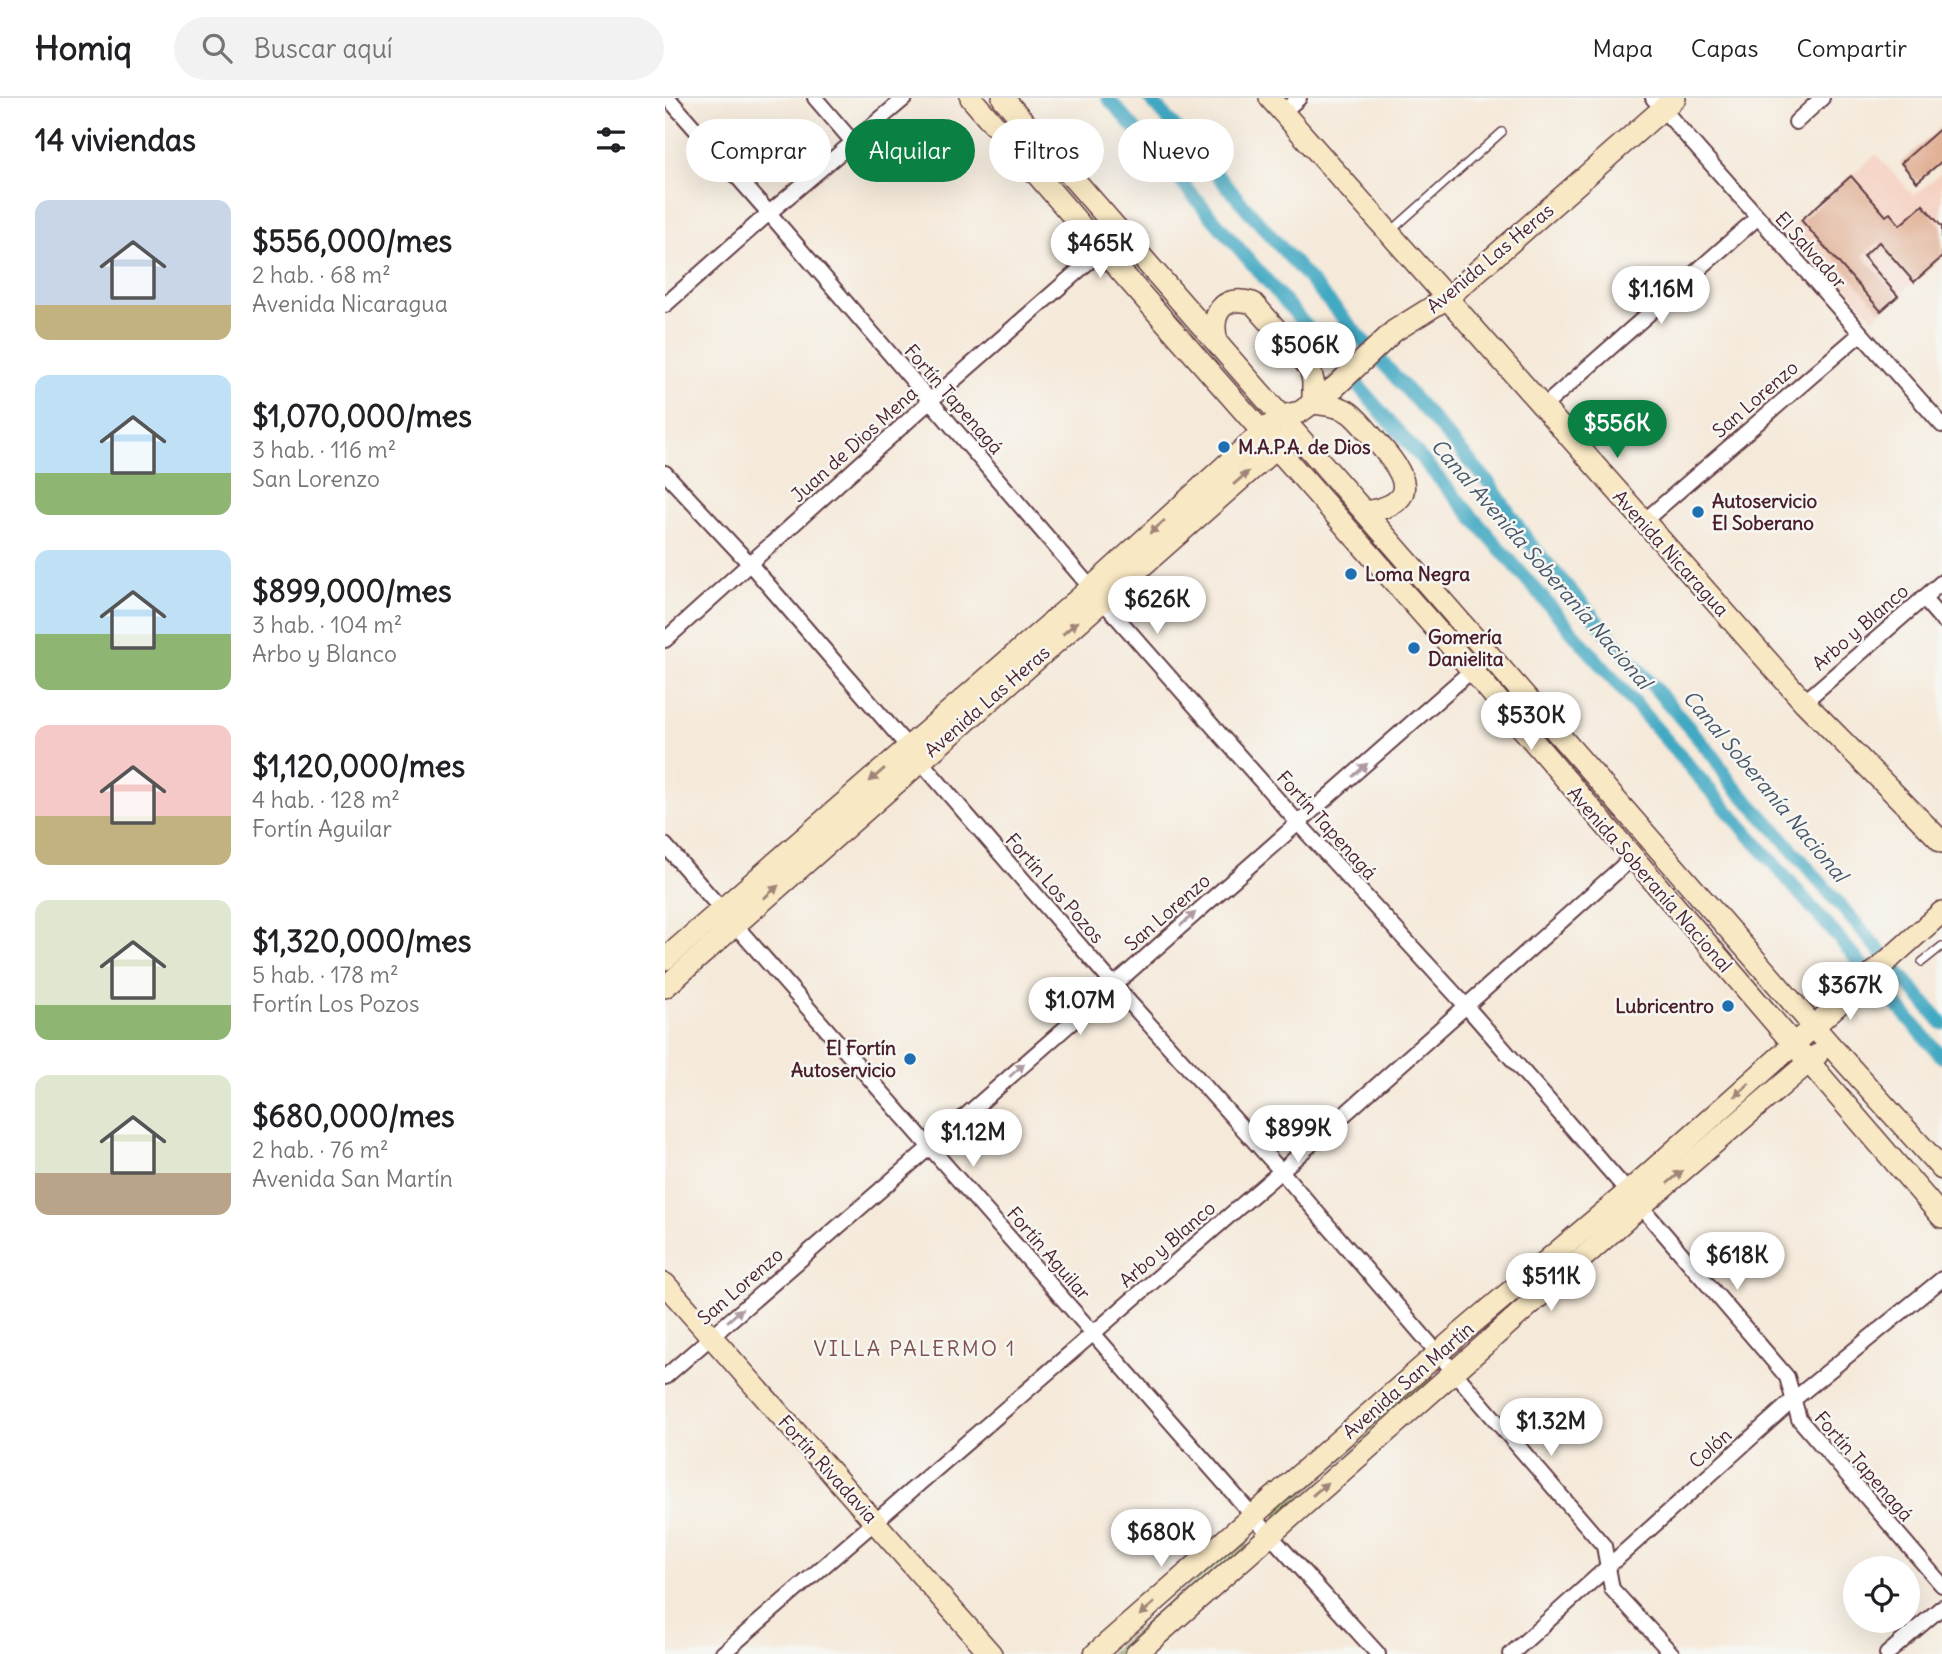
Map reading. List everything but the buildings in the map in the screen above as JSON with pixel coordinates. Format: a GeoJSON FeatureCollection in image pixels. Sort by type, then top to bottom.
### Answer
{"type":"FeatureCollection","features":[{"type":"Feature","properties":{"kind":"main road","name":"Avenida Soberanía Nacional"},"geometry":{"type":"LineString","coordinates":[[971,98],[1472,670],[1942,1217]]}},
{"type":"Feature","properties":{"kind":"main road","name":"Avenida Soberanía Nacional"},"geometry":{"type":"LineString","coordinates":[[1007,102],[1217,342],[1297,416],[1365,512],[1829,1044],[1942,1169]]}},
{"type":"Feature","properties":{"kind":"main road"},"geometry":{"type":"LineString","coordinates":[[1007,102],[1074,217]]}},
{"type":"Feature","properties":{"kind":"main road","name":"Avenida Las Heras"},"geometry":{"type":"LineString","coordinates":[[1096,594],[1262,432],[1297,416],[1335,387],[1394,331],[1447,298],[1664,102]]}},
{"type":"Feature","properties":{"kind":"main road","name":"Avenida Nicaragua"},"geometry":{"type":"LineString","coordinates":[[1284,103],[1389,232],[1542,408],[1804,702],[1942,842]]}},
{"type":"Feature","properties":{"kind":"main road"},"geometry":{"type":"LineString","coordinates":[[1217,342],[1213,328],[1215,317],[1221,308],[1241,299],[1253,303],[1310,368],[1313,381],[1297,416]]}},
{"type":"Feature","properties":{"kind":"main road"},"geometry":{"type":"LineString","coordinates":[[1297,416],[1338,406],[1350,413],[1395,461],[1403,474],[1404,487],[1397,501],[1385,509],[1365,512]]}},
{"type":"Feature","properties":{"kind":"main road","name":"Avenida Las Heras"},"geometry":{"type":"LineString","coordinates":[[665,959],[728,916],[1096,594],[1276,448],[1297,416]]}},
{"type":"Feature","properties":{"kind":"main road"},"geometry":{"type":"LineString","coordinates":[[1490,691],[1600,780]]}},
{"type":"Feature","properties":{"kind":"main road","name":"Avenida San Martín"},"geometry":{"type":"LineString","coordinates":[[1136,1654],[1454,1371],[1793,1045],[1942,912]]}},
{"type":"Feature","properties":{"kind":"main road","name":"Avenida Las Heras"},"geometry":{"type":"LineString","coordinates":[[665,986],[728,916]]}},
{"type":"Feature","properties":{"kind":"main road","name":"Avenida San Martín"},"geometry":{"type":"LineString","coordinates":[[1095,1654],[1439,1353],[1829,1044]]}},
{"type":"Feature","properties":{"kind":"main road","name":"Fortín Rivadavia"},"geometry":{"type":"LineString","coordinates":[[665,1284],[991,1654]]}},
{"type":"Feature","properties":{"kind":"street","name":"Fortín Tapenagá"},"geometry":{"type":"LineString","coordinates":[[668,98],[1096,594],[1299,824],[1466,1006],[1787,1377],[1799,1419],[1942,1585]]}},
{"type":"Feature","properties":{"kind":"street"},"geometry":{"type":"LineString","coordinates":[[814,98],[845,133]]}},
{"type":"Feature","properties":{"kind":"street"},"geometry":{"type":"LineString","coordinates":[[879,119],[905,98]]}},
{"type":"Feature","properties":{"kind":"street"},"geometry":{"type":"LineString","coordinates":[[1796,122],[1822,98]]}},
{"type":"Feature","properties":{"kind":"street","name":"El Salvador"},"geometry":{"type":"LineString","coordinates":[[1664,102],[1757,218],[1860,334],[1940,418]]}},
{"type":"Feature","properties":{"kind":"street"},"geometry":{"type":"LineString","coordinates":[[665,305],[845,147]]}},
{"type":"Feature","properties":{"kind":"street"},"geometry":{"type":"LineString","coordinates":[[1542,408],[1757,218]]}},
{"type":"Feature","properties":{"kind":"street","name":"Juan de Dios Mena"},"geometry":{"type":"LineString","coordinates":[[665,640],[1102,250]]}},
{"type":"Feature","properties":{"kind":"street","name":"San Lorenzo"},"geometry":{"type":"LineString","coordinates":[[1644,521],[1860,334]]}},
{"type":"Feature","properties":{"kind":"street","name":"Fortín Los Pozos"},"geometry":{"type":"LineString","coordinates":[[665,473],[750,564],[1113,984],[1281,1171],[1604,1546],[1612,1589],[1672,1654]]}},
{"type":"Feature","properties":{"kind":"street","name":"Arbo y Blanco"},"geometry":{"type":"LineString","coordinates":[[1804,702],[1942,582]]}},
{"type":"Feature","properties":{"kind":"street"},"geometry":{"type":"LineString","coordinates":[[1923,598],[1942,620]]}},
{"type":"Feature","properties":{"kind":"street","name":"San Lorenzo"},"geometry":{"type":"LineString","coordinates":[[665,1377],[1472,670]]}},
{"type":"Feature","properties":{"kind":"street","name":"Fortín Aguilar"},"geometry":{"type":"LineString","coordinates":[[665,845],[1254,1517],[1378,1654]]}},
{"type":"Feature","properties":{"kind":"street","name":"Arbo y Blanco"},"geometry":{"type":"LineString","coordinates":[[722,1654],[1281,1171],[1632,858]]}},
{"type":"Feature","properties":{"kind":"street","name":"Colón"},"geometry":{"type":"LineString","coordinates":[[1511,1654],[1793,1400],[1942,1279]]}},
{"type":"Feature","properties":{"kind":"street"},"geometry":{"type":"LineString","coordinates":[[1888,1654],[1942,1607]]}},
{"type":"Feature","properties":{"kind":"lane"},"geometry":{"type":"LineString","coordinates":[[1389,232],[1502,132]]}},
{"type":"Feature","properties":{"kind":"lane"},"geometry":{"type":"LineString","coordinates":[[1922,962],[1942,946]]}},
{"type":"Feature","properties":{"kind":"shaded area"},"geometry":{"type":"Polygon","coordinates":[[[1876,154],[1914,196],[1942,172],[1942,257],[1873,318],[1793,227],[1876,154]]]}},
{"type":"Feature","properties":{"kind":"green space"},"geometry":{"type":"Polygon","coordinates":[[[1427,1372],[1433,1379],[1278,1516],[1272,1509],[1427,1372]]]}},
{"type":"Feature","properties":{"kind":"green space"},"geometry":{"type":"Polygon","coordinates":[[[1242,1539],[1248,1546],[1123,1654],[1110,1654],[1242,1539]]]}},
{"type":"Feature","properties":{"kind":"waterway","name":"Canal Avenida Soberanía Nacional"},"geometry":{"type":"LineString","coordinates":[[1108,98],[1942,1057]]}},
{"type":"Feature","properties":{"kind":"waterway","name":"Canal Soberanía Nacional"},"geometry":{"type":"LineString","coordinates":[[1149,98],[1489,483],[1528,541],[1715,758],[1730,782],[1776,831],[1942,1023]]}},
{"type":"Feature","properties":{"kind":"place","name":"M.A.P.A. de Dios"},"geometry":{"type":"Point","coordinates":[1224,447]}},
{"type":"Feature","properties":{"kind":"place","name":"Autoservicio El Soberano"},"geometry":{"type":"Point","coordinates":[1698,512]}},
{"type":"Feature","properties":{"kind":"place","name":"Loma Negra"},"geometry":{"type":"Point","coordinates":[1351,574]}},
{"type":"Feature","properties":{"kind":"place","name":"Gomería Danielita"},"geometry":{"type":"Point","coordinates":[1414,648]}},
{"type":"Feature","properties":{"kind":"place","name":"Lubricentro"},"geometry":{"type":"Point","coordinates":[1728,1006]}},
{"type":"Feature","properties":{"kind":"place","name":"El Fortín Autoservicio"},"geometry":{"type":"Point","coordinates":[910,1059]}},
{"type":"Feature","properties":{"kind":"district","name":"VILLA PALERMO 1"},"geometry":{"type":"Point","coordinates":[915,1349]}}]}
